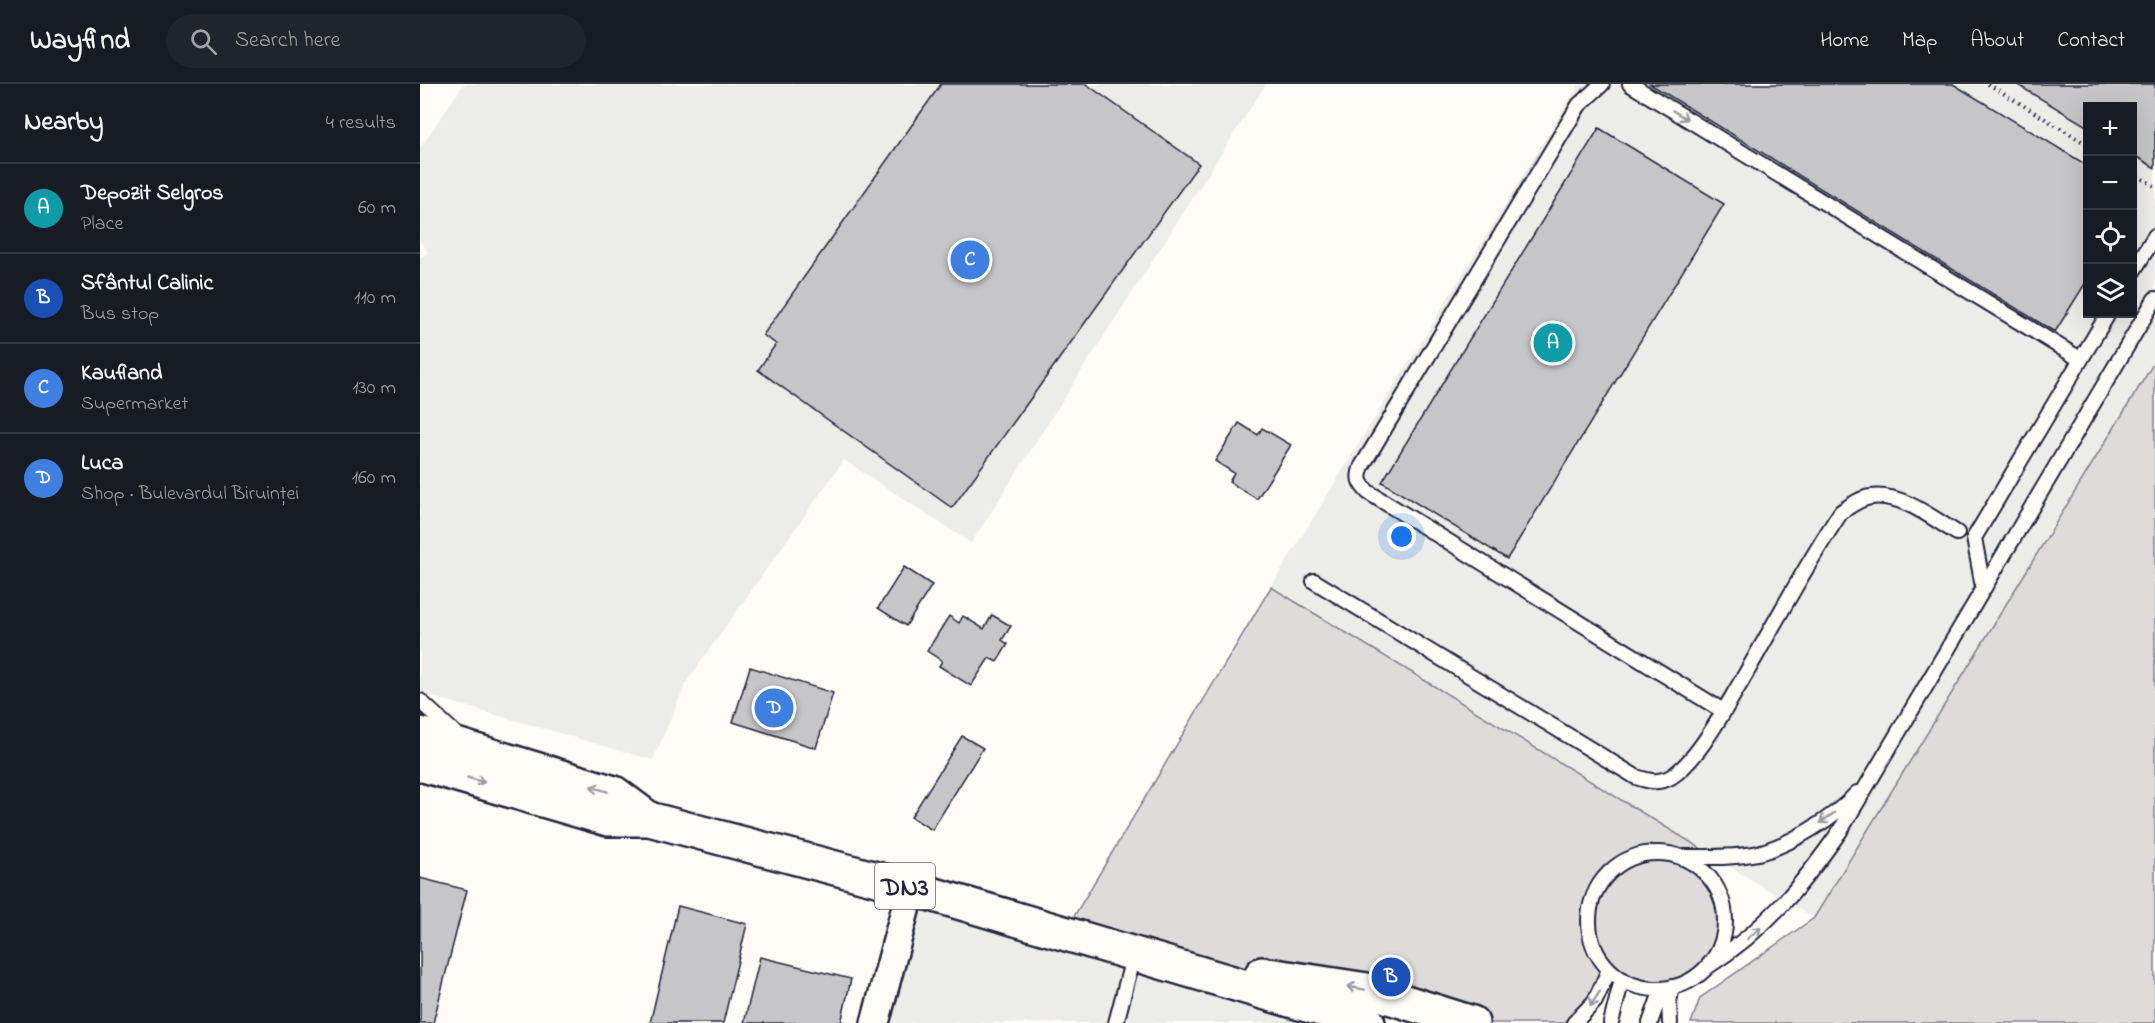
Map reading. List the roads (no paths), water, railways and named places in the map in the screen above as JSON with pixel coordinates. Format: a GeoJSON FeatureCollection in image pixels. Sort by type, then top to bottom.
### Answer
{"type":"FeatureCollection","features":[{"type":"Feature","properties":{"kind":"main road","name":"DN3"},"geometry":{"type":"LineString","coordinates":[[420,734],[614,793],[649,819]]}},
{"type":"Feature","properties":{"kind":"main road","name":"DN3"},"geometry":{"type":"LineString","coordinates":[[420,764],[608,819],[649,819],[911,888],[1368,1023]]}},
{"type":"Feature","properties":{"kind":"main road","name":"DN3"},"geometry":{"type":"LineString","coordinates":[[1146,957],[1367,990],[1472,1023]]}},
{"type":"Feature","properties":{"kind":"street"},"geometry":{"type":"LineString","coordinates":[[875,1023],[911,888]]}},
{"type":"Feature","properties":{"kind":"lane"},"geometry":{"type":"LineString","coordinates":[[1602,84],[1579,105],[1362,466],[1359,475],[1360,484],[1368,492],[1723,711]]}},
{"type":"Feature","properties":{"kind":"lane"},"geometry":{"type":"LineString","coordinates":[[1630,84],[2080,359]]}},
{"type":"Feature","properties":{"kind":"lane"},"geometry":{"type":"LineString","coordinates":[[2137,266],[2155,236]]}},
{"type":"Feature","properties":{"kind":"lane"},"geometry":{"type":"LineString","coordinates":[[1870,779],[1848,803],[1813,828],[1758,853],[1682,857],[1659,852],[1636,855],[1615,866],[1599,883],[1590,905],[1589,928],[1595,951],[1609,969],[1622,979],[1641,987],[1667,988],[1688,981],[1737,947],[1775,915],[1809,875],[1840,831],[2155,299]]}},
{"type":"Feature","properties":{"kind":"lane"},"geometry":{"type":"LineString","coordinates":[[1983,587],[1974,538],[2106,318]]}},
{"type":"Feature","properties":{"kind":"lane"},"geometry":{"type":"LineString","coordinates":[[1314,581],[1636,777],[1653,782],[1669,778],[1695,754],[1841,512],[1855,502],[1870,497],[1888,498],[1902,501],[1958,533]]}},
{"type":"Feature","properties":{"kind":"lane"},"geometry":{"type":"LineString","coordinates":[[420,701],[473,749]]}},
{"type":"Feature","properties":{"kind":"lane"},"geometry":{"type":"LineString","coordinates":[[1682,857],[1699,867],[1712,880],[1721,897],[1725,915],[1724,934],[1718,951],[1707,967]]}},
{"type":"Feature","properties":{"kind":"lane"},"geometry":{"type":"LineString","coordinates":[[1116,1023],[1146,957]]}},
{"type":"Feature","properties":{"kind":"lane"},"geometry":{"type":"LineString","coordinates":[[1574,1023],[1594,1001],[1609,969]]}},
{"type":"Feature","properties":{"kind":"lane"},"geometry":{"type":"LineString","coordinates":[[1611,1023],[1622,979]]}},
{"type":"Feature","properties":{"kind":"lane"},"geometry":{"type":"LineString","coordinates":[[1650,1023],[1667,988]]}},
{"type":"Feature","properties":{"kind":"lane"},"geometry":{"type":"LineString","coordinates":[[1667,988],[1670,1023]]}},
{"type":"Feature","properties":{"kind":"place","name":"Kaufland"},"geometry":{"type":"Point","coordinates":[970,260]}},
{"type":"Feature","properties":{"kind":"place","name":"Depozit Selgros"},"geometry":{"type":"Point","coordinates":[1553,343]}},
{"type":"Feature","properties":{"kind":"place","name":"Luca"},"geometry":{"type":"Point","coordinates":[774,708]}},
{"type":"Feature","properties":{"kind":"place","name":"Sfântul Calinic"},"geometry":{"type":"Point","coordinates":[1391,977]}}]}
